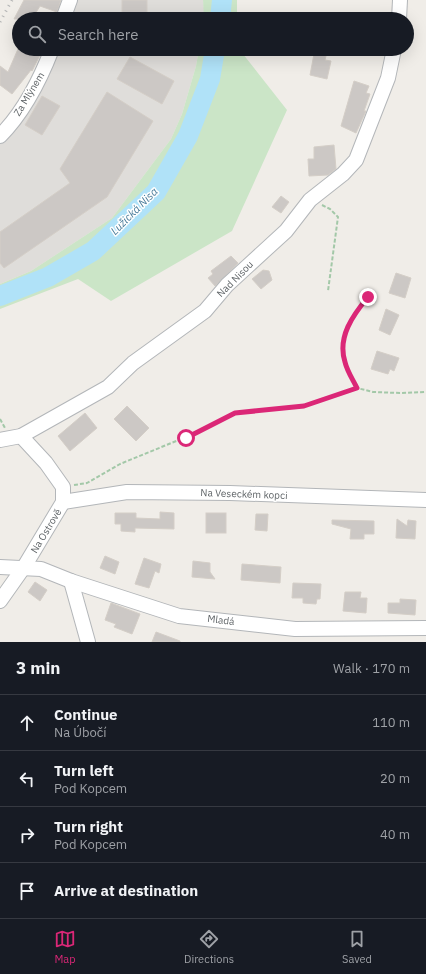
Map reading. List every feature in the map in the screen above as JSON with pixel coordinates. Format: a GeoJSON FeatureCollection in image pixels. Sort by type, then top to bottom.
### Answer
{"type":"FeatureCollection","features":[{"type":"Feature","properties":{"kind":"street"},"geometry":{"type":"LineString","coordinates":[[66,12],[70,0]]}},
{"type":"Feature","properties":{"kind":"street"},"geometry":{"type":"LineString","coordinates":[[399,12],[400,0]]}},
{"type":"Feature","properties":{"kind":"street","name":"Za Mlýnem"},"geometry":{"type":"LineString","coordinates":[[0,136],[11,124],[42,77],[50,56]]}},
{"type":"Feature","properties":{"kind":"street","name":"Nad Nisou"},"geometry":{"type":"LineString","coordinates":[[0,440],[21,436],[108,387],[133,363],[205,311],[227,285],[286,231],[310,200],[343,174],[356,160],[388,78],[393,56]]}},
{"type":"Feature","properties":{"kind":"street"},"geometry":{"type":"LineString","coordinates":[[21,436],[46,463],[63,487]]}},
{"type":"Feature","properties":{"kind":"street","name":"Na Ostrově"},"geometry":{"type":"LineString","coordinates":[[0,601],[24,567],[63,502],[63,487]]}},
{"type":"Feature","properties":{"kind":"street","name":"Na Veseckém kopci"},"geometry":{"type":"LineString","coordinates":[[63,502],[128,492],[230,493],[426,500]]}},
{"type":"Feature","properties":{"kind":"street"},"geometry":{"type":"LineString","coordinates":[[0,567],[24,567]]}},
{"type":"Feature","properties":{"kind":"street","name":"Mladá"},"geometry":{"type":"LineString","coordinates":[[24,567],[41,569],[71,581],[179,616],[295,629],[426,628]]}},
{"type":"Feature","properties":{"kind":"street"},"geometry":{"type":"LineString","coordinates":[[71,581],[88,642]]}},
{"type":"Feature","properties":{"kind":"path"},"geometry":{"type":"LineString","coordinates":[[310,200],[330,209],[338,217],[328,291]]}},
{"type":"Feature","properties":{"kind":"path"},"geometry":{"type":"LineString","coordinates":[[357,388],[345,362],[343,350],[345,335],[352,317],[368,297]]}},
{"type":"Feature","properties":{"kind":"path"},"geometry":{"type":"LineString","coordinates":[[63,487],[87,483],[120,464],[186,438],[235,413],[304,406],[357,388],[373,392],[400,394],[426,392]]}},
{"type":"Feature","properties":{"kind":"shaded area"},"geometry":{"type":"Polygon","coordinates":[[[76,0],[203,0],[204,12],[72,12],[76,0]]]}},
{"type":"Feature","properties":{"kind":"shaded area"},"geometry":{"type":"Polygon","coordinates":[[[53,56],[198,56],[182,114],[171,139],[112,218],[31,271],[0,284],[0,124],[10,133],[53,56]]]}},
{"type":"Feature","properties":{"kind":"green space"},"geometry":{"type":"Polygon","coordinates":[[[203,0],[237,0],[237,12],[204,12],[203,0]]]}},
{"type":"Feature","properties":{"kind":"green space"},"geometry":{"type":"Polygon","coordinates":[[[198,56],[245,56],[287,110],[232,231],[111,301],[78,279],[0,309],[0,284],[31,271],[112,218],[171,139],[182,114],[198,56]]]}},
{"type":"Feature","properties":{"kind":"building"},"geometry":{"type":"Polygon","coordinates":[[[24,0],[61,0],[57,12],[40,6],[36,12],[18,12],[24,0]]]}},
{"type":"Feature","properties":{"kind":"building"},"geometry":{"type":"Polygon","coordinates":[[[122,0],[147,0],[147,12],[122,12],[122,0]]]}},
{"type":"Feature","properties":{"kind":"building"},"geometry":{"type":"Polygon","coordinates":[[[15,56],[40,56],[32,71],[31,70],[12,94],[0,85],[0,66],[8,72],[15,56]]]}},
{"type":"Feature","properties":{"kind":"building"},"geometry":{"type":"Polygon","coordinates":[[[314,56],[326,56],[325,60],[331,61],[327,79],[310,75],[314,56]]]}},
{"type":"Feature","properties":{"kind":"building"},"geometry":{"type":"Polygon","coordinates":[[[130,57],[174,81],[162,104],[117,79],[130,57]]]}},
{"type":"Feature","properties":{"kind":"building"},"geometry":{"type":"Polygon","coordinates":[[[354,81],[369,86],[366,93],[370,94],[364,111],[366,111],[356,133],[341,126],[354,81]]]}},
{"type":"Feature","properties":{"kind":"building"},"geometry":{"type":"Polygon","coordinates":[[[107,92],[153,121],[107,197],[4,268],[0,263],[0,232],[70,183],[60,169],[107,92]]]}},
{"type":"Feature","properties":{"kind":"building"},"geometry":{"type":"Polygon","coordinates":[[[42,96],[60,106],[42,135],[25,125],[42,96]]]}},
{"type":"Feature","properties":{"kind":"building"},"geometry":{"type":"Polygon","coordinates":[[[334,145],[336,169],[328,175],[309,176],[308,159],[314,159],[314,147],[334,145]]]}},
{"type":"Feature","properties":{"kind":"building"},"geometry":{"type":"Polygon","coordinates":[[[281,196],[289,202],[281,213],[272,207],[281,196]]]}},
{"type":"Feature","properties":{"kind":"building"},"geometry":{"type":"Polygon","coordinates":[[[231,256],[238,263],[215,286],[208,278],[213,274],[211,271],[231,256]]]}},
{"type":"Feature","properties":{"kind":"building"},"geometry":{"type":"Polygon","coordinates":[[[263,270],[269,271],[272,280],[261,289],[252,279],[263,270]]]}},
{"type":"Feature","properties":{"kind":"building"},"geometry":{"type":"Polygon","coordinates":[[[396,273],[411,278],[405,298],[389,293],[396,273]]]}},
{"type":"Feature","properties":{"kind":"building"},"geometry":{"type":"Polygon","coordinates":[[[386,309],[399,315],[390,335],[379,330],[386,309]]]}},
{"type":"Feature","properties":{"kind":"building"},"geometry":{"type":"Polygon","coordinates":[[[377,351],[399,358],[394,371],[390,369],[388,374],[371,369],[377,351]]]}},
{"type":"Feature","properties":{"kind":"building"},"geometry":{"type":"Polygon","coordinates":[[[127,406],[149,428],[136,441],[114,419],[127,406]]]}},
{"type":"Feature","properties":{"kind":"building"},"geometry":{"type":"Polygon","coordinates":[[[85,413],[97,428],[70,451],[58,436],[85,413]]]}},
{"type":"Feature","properties":{"kind":"building"},"geometry":{"type":"Polygon","coordinates":[[[160,512],[174,513],[174,529],[135,528],[135,532],[121,531],[121,524],[115,524],[115,513],[136,513],[136,518],[160,519],[160,512]]]}},
{"type":"Feature","properties":{"kind":"building"},"geometry":{"type":"Polygon","coordinates":[[[206,513],[226,513],[226,533],[206,533],[206,513]]]}},
{"type":"Feature","properties":{"kind":"building"},"geometry":{"type":"Polygon","coordinates":[[[256,514],[268,514],[267,531],[255,530],[256,514]]]}},
{"type":"Feature","properties":{"kind":"building"},"geometry":{"type":"Polygon","coordinates":[[[397,519],[407,526],[408,520],[416,521],[415,539],[396,538],[397,519]]]}},
{"type":"Feature","properties":{"kind":"building"},"geometry":{"type":"Polygon","coordinates":[[[332,520],[374,521],[374,534],[364,534],[364,539],[350,539],[351,529],[332,524],[332,520]]]}},
{"type":"Feature","properties":{"kind":"building"},"geometry":{"type":"Polygon","coordinates":[[[105,556],[119,562],[115,574],[100,568],[105,556]]]}},
{"type":"Feature","properties":{"kind":"building"},"geometry":{"type":"Polygon","coordinates":[[[144,558],[161,564],[159,573],[155,571],[149,588],[135,584],[144,558]]]}},
{"type":"Feature","properties":{"kind":"building"},"geometry":{"type":"Polygon","coordinates":[[[193,561],[210,563],[210,572],[215,579],[192,577],[193,561]]]}},
{"type":"Feature","properties":{"kind":"building"},"geometry":{"type":"Polygon","coordinates":[[[242,564],[281,567],[280,583],[241,580],[242,564]]]}},
{"type":"Feature","properties":{"kind":"building"},"geometry":{"type":"Polygon","coordinates":[[[35,582],[47,590],[40,601],[28,592],[35,582]]]}},
{"type":"Feature","properties":{"kind":"building"},"geometry":{"type":"Polygon","coordinates":[[[293,583],[321,584],[320,599],[317,599],[316,604],[303,603],[303,598],[292,598],[293,583]]]}},
{"type":"Feature","properties":{"kind":"building"},"geometry":{"type":"Polygon","coordinates":[[[345,592],[361,592],[360,598],[367,598],[366,613],[343,611],[345,592]]]}},
{"type":"Feature","properties":{"kind":"building"},"geometry":{"type":"Polygon","coordinates":[[[400,599],[416,600],[415,615],[388,613],[388,603],[400,603],[400,599]]]}},
{"type":"Feature","properties":{"kind":"building"},"geometry":{"type":"Polygon","coordinates":[[[111,603],[140,614],[132,634],[114,627],[116,624],[105,620],[111,603]]]}},
{"type":"Feature","properties":{"kind":"building"},"geometry":{"type":"Polygon","coordinates":[[[156,632],[180,641],[180,642],[152,642],[156,632]]]}},
{"type":"Feature","properties":{"kind":"waterway","name":"Lužická Nisa"},"geometry":{"type":"LineString","coordinates":[[221,12],[222,0]]}},
{"type":"Feature","properties":{"kind":"waterway","name":"Lužická Nisa"},"geometry":{"type":"LineString","coordinates":[[0,296],[48,277],[93,251],[156,192],[188,136],[210,79],[214,56]]}},
{"type":"Feature","properties":{"kind":"railway"},"geometry":{"type":"LineString","coordinates":[[0,22],[12,0]]}},
{"type":"Feature","properties":{"kind":"route"},"geometry":{"type":"LineString","coordinates":[[186,438],[235,413],[304,406],[357,388],[345,362],[343,350],[345,335],[352,317],[368,297]]}}]}
